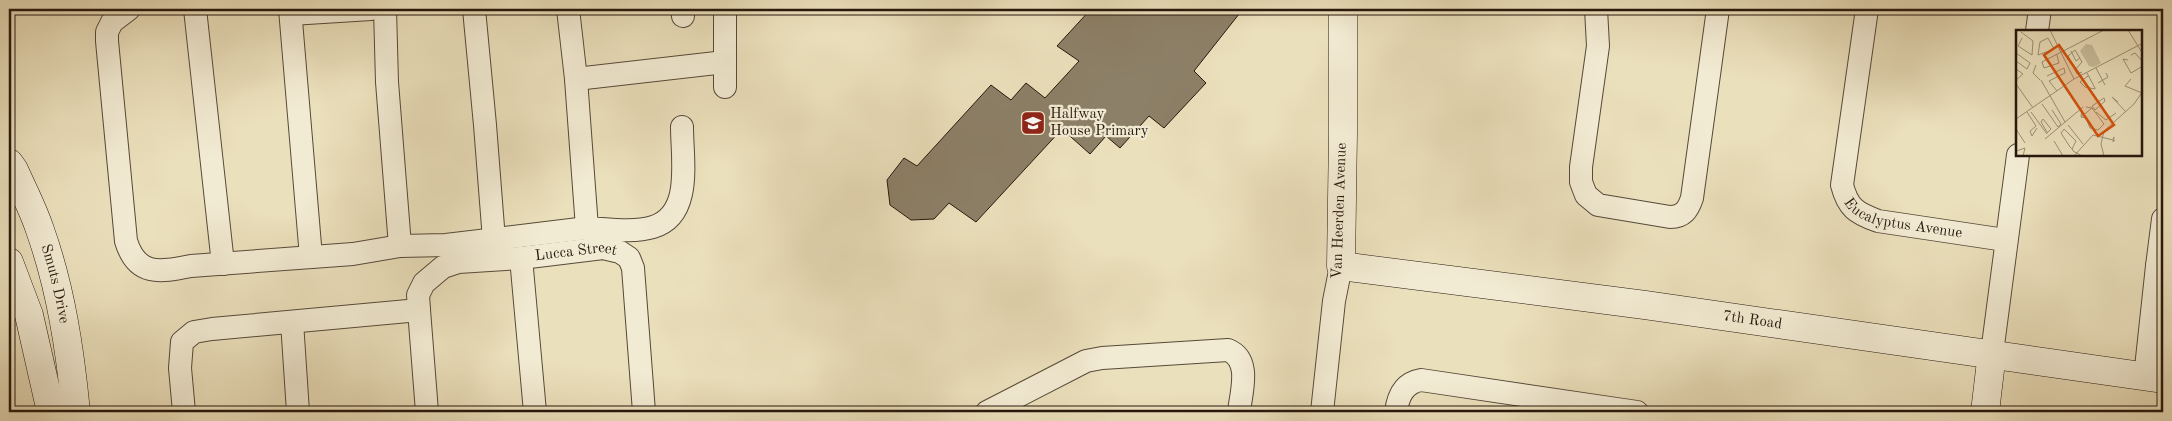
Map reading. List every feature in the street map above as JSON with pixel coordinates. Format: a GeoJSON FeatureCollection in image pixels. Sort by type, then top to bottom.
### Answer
{"type":"FeatureCollection","features":[{"type":"Feature","properties":{"kind":"street"},"geometry":{"type":"LineString","coordinates":[[129,9],[112,22],[107,32],[107,41],[122,212],[128,249],[140,264],[148,269],[158,271],[353,254],[400,246],[446,245],[587,228],[642,229],[653,227],[670,217],[680,202],[682,195],[682,128]]}},
{"type":"Feature","properties":{"kind":"street"},"geometry":{"type":"LineString","coordinates":[[195,9],[223,264]]}},
{"type":"Feature","properties":{"kind":"street"},"geometry":{"type":"LineString","coordinates":[[310,257],[290,12],[371,9]]}},
{"type":"Feature","properties":{"kind":"street"},"geometry":{"type":"LineString","coordinates":[[385,9],[387,82],[400,246]]}},
{"type":"Feature","properties":{"kind":"street"},"geometry":{"type":"LineString","coordinates":[[474,9],[485,116],[494,240]]}},
{"type":"Feature","properties":{"kind":"street"},"geometry":{"type":"LineString","coordinates":[[568,9],[576,79],[587,228]]}},
{"type":"Feature","properties":{"kind":"street"},"geometry":{"type":"LineString","coordinates":[[725,9],[725,86]]}},
{"type":"Feature","properties":{"kind":"street","name":"Van Heerden Avenue"},"geometry":{"type":"LineString","coordinates":[[1322,412],[1334,302],[1341,266],[1342,9]]}},
{"type":"Feature","properties":{"kind":"street"},"geometry":{"type":"LineString","coordinates":[[1596,9],[1598,46],[1581,166],[1583,188],[1590,200],[1598,205],[1670,216],[1678,216],[1685,213],[1692,198],[1718,9]]}},
{"type":"Feature","properties":{"kind":"street","name":"Eucalyptus Avenue"},"geometry":{"type":"LineString","coordinates":[[1867,9],[1842,185],[1845,197],[1857,212],[1878,221],[2005,240]]}},
{"type":"Feature","properties":{"kind":"street"},"geometry":{"type":"LineString","coordinates":[[2037,30],[2040,9]]}},
{"type":"Feature","properties":{"kind":"street"},"geometry":{"type":"LineString","coordinates":[[576,79],[725,62]]}},
{"type":"Feature","properties":{"kind":"street"},"geometry":{"type":"LineString","coordinates":[[1985,412],[2001,293],[2005,240],[2018,156]]}},
{"type":"Feature","properties":{"kind":"street","name":"Smuts Drive"},"geometry":{"type":"LineString","coordinates":[[9,163],[40,228],[50,260],[64,319],[76,412]]}},
{"type":"Feature","properties":{"kind":"street"},"geometry":{"type":"LineString","coordinates":[[2154,378],[2163,219]]}},
{"type":"Feature","properties":{"kind":"street","name":"Lucca Street"},"geometry":{"type":"LineString","coordinates":[[535,412],[521,258],[603,248],[620,252],[629,258],[634,268],[644,412]]}},
{"type":"Feature","properties":{"kind":"street"},"geometry":{"type":"LineString","coordinates":[[427,412],[419,291],[424,283],[443,268],[475,260],[521,258]]}},
{"type":"Feature","properties":{"kind":"street","name":"Smuts Drive"},"geometry":{"type":"LineString","coordinates":[[9,262],[29,315],[51,412]]}},
{"type":"Feature","properties":{"kind":"street","name":"7th Road"},"geometry":{"type":"LineString","coordinates":[[1341,266],[1992,353],[2154,378]]}},
{"type":"Feature","properties":{"kind":"street"},"geometry":{"type":"LineString","coordinates":[[184,412],[180,355],[182,342],[194,332],[419,310]]}},
{"type":"Feature","properties":{"kind":"street"},"geometry":{"type":"LineString","coordinates":[[292,322],[298,412]]}},
{"type":"Feature","properties":{"kind":"street"},"geometry":{"type":"LineString","coordinates":[[987,412],[1086,361],[1102,358],[1228,350],[1238,357],[1243,368],[1239,412]]}},
{"type":"Feature","properties":{"kind":"street"},"geometry":{"type":"LineString","coordinates":[[1396,412],[1402,392],[1414,381],[1421,380],[1498,402],[1636,412]]}},
{"type":"Feature","properties":{"kind":"building"},"geometry":{"type":"Polygon","coordinates":[[[1091,9],[1243,9],[1194,71],[1206,83],[1164,128],[1149,116],[1120,148],[1106,136],[1090,154],[1062,129],[976,222],[949,203],[934,219],[911,220],[890,205],[887,180],[904,158],[917,166],[991,85],[1011,100],[1026,83],[1045,98],[1079,61],[1057,46],[1091,9]]]}},
{"type":"Feature","properties":{"kind":"place","name":"Halfway House Primary"},"geometry":{"type":"Point","coordinates":[1033,123]}}]}
